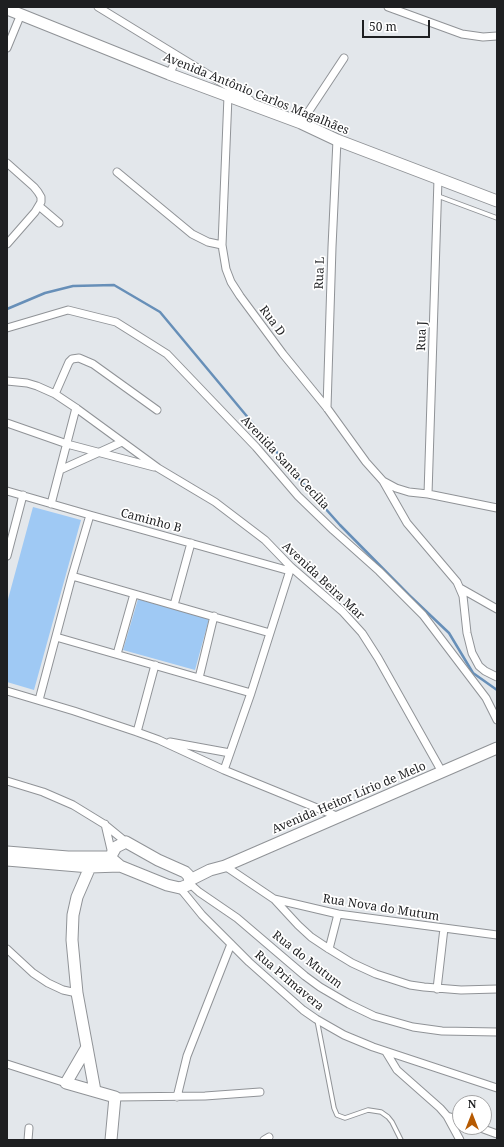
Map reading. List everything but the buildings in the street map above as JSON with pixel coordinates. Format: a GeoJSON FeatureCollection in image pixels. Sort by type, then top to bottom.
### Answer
{"type":"FeatureCollection","features":[{"type":"Feature","properties":{"kind":"street"},"geometry":{"type":"LineString","coordinates":[[98,7],[266,110]]}},
{"type":"Feature","properties":{"kind":"street"},"geometry":{"type":"LineString","coordinates":[[388,7],[462,34],[483,37],[497,36]]}},
{"type":"Feature","properties":{"kind":"street","name":"Avenida Antônio Carlos Magalhães"},"geometry":{"type":"LineString","coordinates":[[7,9],[169,74],[301,123],[337,140],[497,201]]}},
{"type":"Feature","properties":{"kind":"street"},"geometry":{"type":"LineString","coordinates":[[7,48],[21,14]]}},
{"type":"Feature","properties":{"kind":"street"},"geometry":{"type":"LineString","coordinates":[[169,74],[178,57]]}},
{"type":"Feature","properties":{"kind":"street"},"geometry":{"type":"LineString","coordinates":[[301,123],[344,58]]}},
{"type":"Feature","properties":{"kind":"street","name":"Rua D"},"geometry":{"type":"LineString","coordinates":[[228,96],[222,246],[226,269],[231,282],[240,296],[278,348],[327,408],[357,451],[383,481],[396,488],[409,492],[428,494],[497,508]]}},
{"type":"Feature","properties":{"kind":"street","name":"Rua L"},"geometry":{"type":"LineString","coordinates":[[327,408],[337,140]]}},
{"type":"Feature","properties":{"kind":"street"},"geometry":{"type":"LineString","coordinates":[[7,163],[38,192],[41,197],[37,209],[7,244]]}},
{"type":"Feature","properties":{"kind":"street"},"geometry":{"type":"LineString","coordinates":[[117,172],[192,234],[204,241],[222,246]]}},
{"type":"Feature","properties":{"kind":"street","name":"Rua J"},"geometry":{"type":"LineString","coordinates":[[428,494],[438,179]]}},
{"type":"Feature","properties":{"kind":"street"},"geometry":{"type":"LineString","coordinates":[[37,209],[59,223]]}},
{"type":"Feature","properties":{"kind":"street","name":"Avenida Santa Cecília"},"geometry":{"type":"LineString","coordinates":[[7,328],[68,310],[116,322],[166,354],[256,447],[298,496],[379,571],[423,615],[486,698],[497,720]]}},
{"type":"Feature","properties":{"kind":"street"},"geometry":{"type":"LineString","coordinates":[[55,394],[69,362],[72,359],[79,358],[99,369],[157,410]]}},
{"type":"Feature","properties":{"kind":"street","name":"Avenida Beira Mar"},"geometry":{"type":"LineString","coordinates":[[7,381],[27,383],[55,394],[158,468],[233,515],[265,540],[291,569],[342,611],[371,645],[442,772]]}},
{"type":"Feature","properties":{"kind":"street"},"geometry":{"type":"LineString","coordinates":[[51,504],[76,408]]}},
{"type":"Feature","properties":{"kind":"street","name":"Avenida Beira Mar"},"geometry":{"type":"LineString","coordinates":[[7,423],[67,444],[158,468]]}},
{"type":"Feature","properties":{"kind":"street"},"geometry":{"type":"LineString","coordinates":[[60,470],[122,442]]}},
{"type":"Feature","properties":{"kind":"street"},"geometry":{"type":"LineString","coordinates":[[383,481],[406,523],[453,576],[460,588],[472,653],[479,666],[497,677]]}},
{"type":"Feature","properties":{"kind":"street","name":"Caminho B"},"geometry":{"type":"LineString","coordinates":[[7,491],[191,543],[291,569]]}},
{"type":"Feature","properties":{"kind":"street"},"geometry":{"type":"LineString","coordinates":[[7,556],[23,495]]}},
{"type":"Feature","properties":{"kind":"street"},"geometry":{"type":"LineString","coordinates":[[39,700],[90,515]]}},
{"type":"Feature","properties":{"kind":"street"},"geometry":{"type":"LineString","coordinates":[[174,605],[191,543]]}},
{"type":"Feature","properties":{"kind":"street"},"geometry":{"type":"LineString","coordinates":[[224,770],[251,693],[291,569]]}},
{"type":"Feature","properties":{"kind":"street"},"geometry":{"type":"LineString","coordinates":[[72,576],[270,633]]}},
{"type":"Feature","properties":{"kind":"street"},"geometry":{"type":"LineString","coordinates":[[460,588],[497,609]]}},
{"type":"Feature","properties":{"kind":"street"},"geometry":{"type":"LineString","coordinates":[[117,654],[134,594]]}},
{"type":"Feature","properties":{"kind":"street"},"geometry":{"type":"LineString","coordinates":[[199,678],[214,616]]}},
{"type":"Feature","properties":{"kind":"street"},"geometry":{"type":"LineString","coordinates":[[56,637],[251,693]]}},
{"type":"Feature","properties":{"kind":"street"},"geometry":{"type":"LineString","coordinates":[[137,732],[156,665]]}},
{"type":"Feature","properties":{"kind":"street"},"geometry":{"type":"LineString","coordinates":[[7,691],[39,700],[159,740],[224,770],[339,817]]}},
{"type":"Feature","properties":{"kind":"street"},"geometry":{"type":"LineString","coordinates":[[159,740],[230,753]]}},
{"type":"Feature","properties":{"kind":"street","name":"Avenida Heitor Lírio de Melo"},"geometry":{"type":"LineString","coordinates":[[186,884],[210,870],[225,866],[497,748]]}},
{"type":"Feature","properties":{"kind":"street"},"geometry":{"type":"LineString","coordinates":[[7,781],[63,800],[104,824],[126,842],[188,875],[186,884],[167,885],[120,866],[90,866],[7,860]]}},
{"type":"Feature","properties":{"kind":"street"},"geometry":{"type":"LineString","coordinates":[[104,824],[112,855],[120,866]]}},
{"type":"Feature","properties":{"kind":"street"},"geometry":{"type":"LineString","coordinates":[[112,855],[116,847],[126,842]]}},
{"type":"Feature","properties":{"kind":"street"},"geometry":{"type":"LineString","coordinates":[[7,852],[68,857],[112,855]]}},
{"type":"Feature","properties":{"kind":"street"},"geometry":{"type":"LineString","coordinates":[[90,866],[77,897],[72,926],[72,950],[77,993],[95,1092]]}},
{"type":"Feature","properties":{"kind":"street","name":"Rua Nova do Mutum"},"geometry":{"type":"LineString","coordinates":[[225,866],[274,899],[338,914],[497,935]]}},
{"type":"Feature","properties":{"kind":"street","name":"Avenida Heitor Lírio de Melo"},"geometry":{"type":"LineString","coordinates":[[179,869],[210,870]]}},
{"type":"Feature","properties":{"kind":"street","name":"Rua do Mutum"},"geometry":{"type":"LineString","coordinates":[[186,884],[237,918],[295,968],[320,987],[354,1007],[390,1021],[413,1027],[442,1031],[497,1032]]}},
{"type":"Feature","properties":{"kind":"street","name":"Rua Primavera"},"geometry":{"type":"LineString","coordinates":[[186,884],[189,898],[202,915],[288,998],[316,1019],[344,1034],[386,1052],[497,1088]]}},
{"type":"Feature","properties":{"kind":"street"},"geometry":{"type":"LineString","coordinates":[[189,898],[199,892]]}},
{"type":"Feature","properties":{"kind":"street"},"geometry":{"type":"LineString","coordinates":[[274,899],[298,925],[311,936],[352,963],[376,974],[410,985],[437,988],[497,989]]}},
{"type":"Feature","properties":{"kind":"street"},"geometry":{"type":"LineString","coordinates":[[329,949],[338,914]]}},
{"type":"Feature","properties":{"kind":"street"},"geometry":{"type":"LineString","coordinates":[[437,988],[444,928]]}},
{"type":"Feature","properties":{"kind":"street"},"geometry":{"type":"LineString","coordinates":[[177,1097],[187,1056],[231,944]]}},
{"type":"Feature","properties":{"kind":"street"},"geometry":{"type":"LineString","coordinates":[[7,949],[33,973],[48,983],[63,990],[77,993]]}},
{"type":"Feature","properties":{"kind":"street"},"geometry":{"type":"LineString","coordinates":[[66,1083],[87,1047]]}},
{"type":"Feature","properties":{"kind":"street"},"geometry":{"type":"LineString","coordinates":[[386,1052],[397,1070],[447,1116],[460,1140]]}},
{"type":"Feature","properties":{"kind":"street"},"geometry":{"type":"LineString","coordinates":[[7,1064],[115,1097],[177,1097],[260,1092]]}},
{"type":"Feature","properties":{"kind":"street"},"geometry":{"type":"LineString","coordinates":[[111,1140],[115,1097]]}},
{"type":"Feature","properties":{"kind":"street"},"geometry":{"type":"LineString","coordinates":[[447,1116],[452,1118]]}},
{"type":"Feature","properties":{"kind":"street"},"geometry":{"type":"LineString","coordinates":[[28,1128],[28,1140]]}},
{"type":"Feature","properties":{"kind":"lane"},"geometry":{"type":"LineString","coordinates":[[437,195],[497,218]]}},
{"type":"Feature","properties":{"kind":"lane"},"geometry":{"type":"LineString","coordinates":[[316,1019],[334,1108],[337,1115],[345,1118],[368,1110],[381,1112],[392,1122],[401,1140]]}},
{"type":"Feature","properties":{"kind":"shaded area"},"geometry":{"type":"Polygon","coordinates":[[[33,507],[81,520],[34,690],[7,682],[7,603],[33,507]]]}},
{"type":"Feature","properties":{"kind":"shaded area"},"geometry":{"type":"Polygon","coordinates":[[[138,599],[209,619],[195,670],[123,650],[138,599]]]}},
{"type":"Feature","properties":{"kind":"waterway"},"geometry":{"type":"LineString","coordinates":[[7,309],[45,293],[73,286],[114,285],[160,312],[300,480],[340,525],[449,633],[473,673],[497,690]]}}]}
